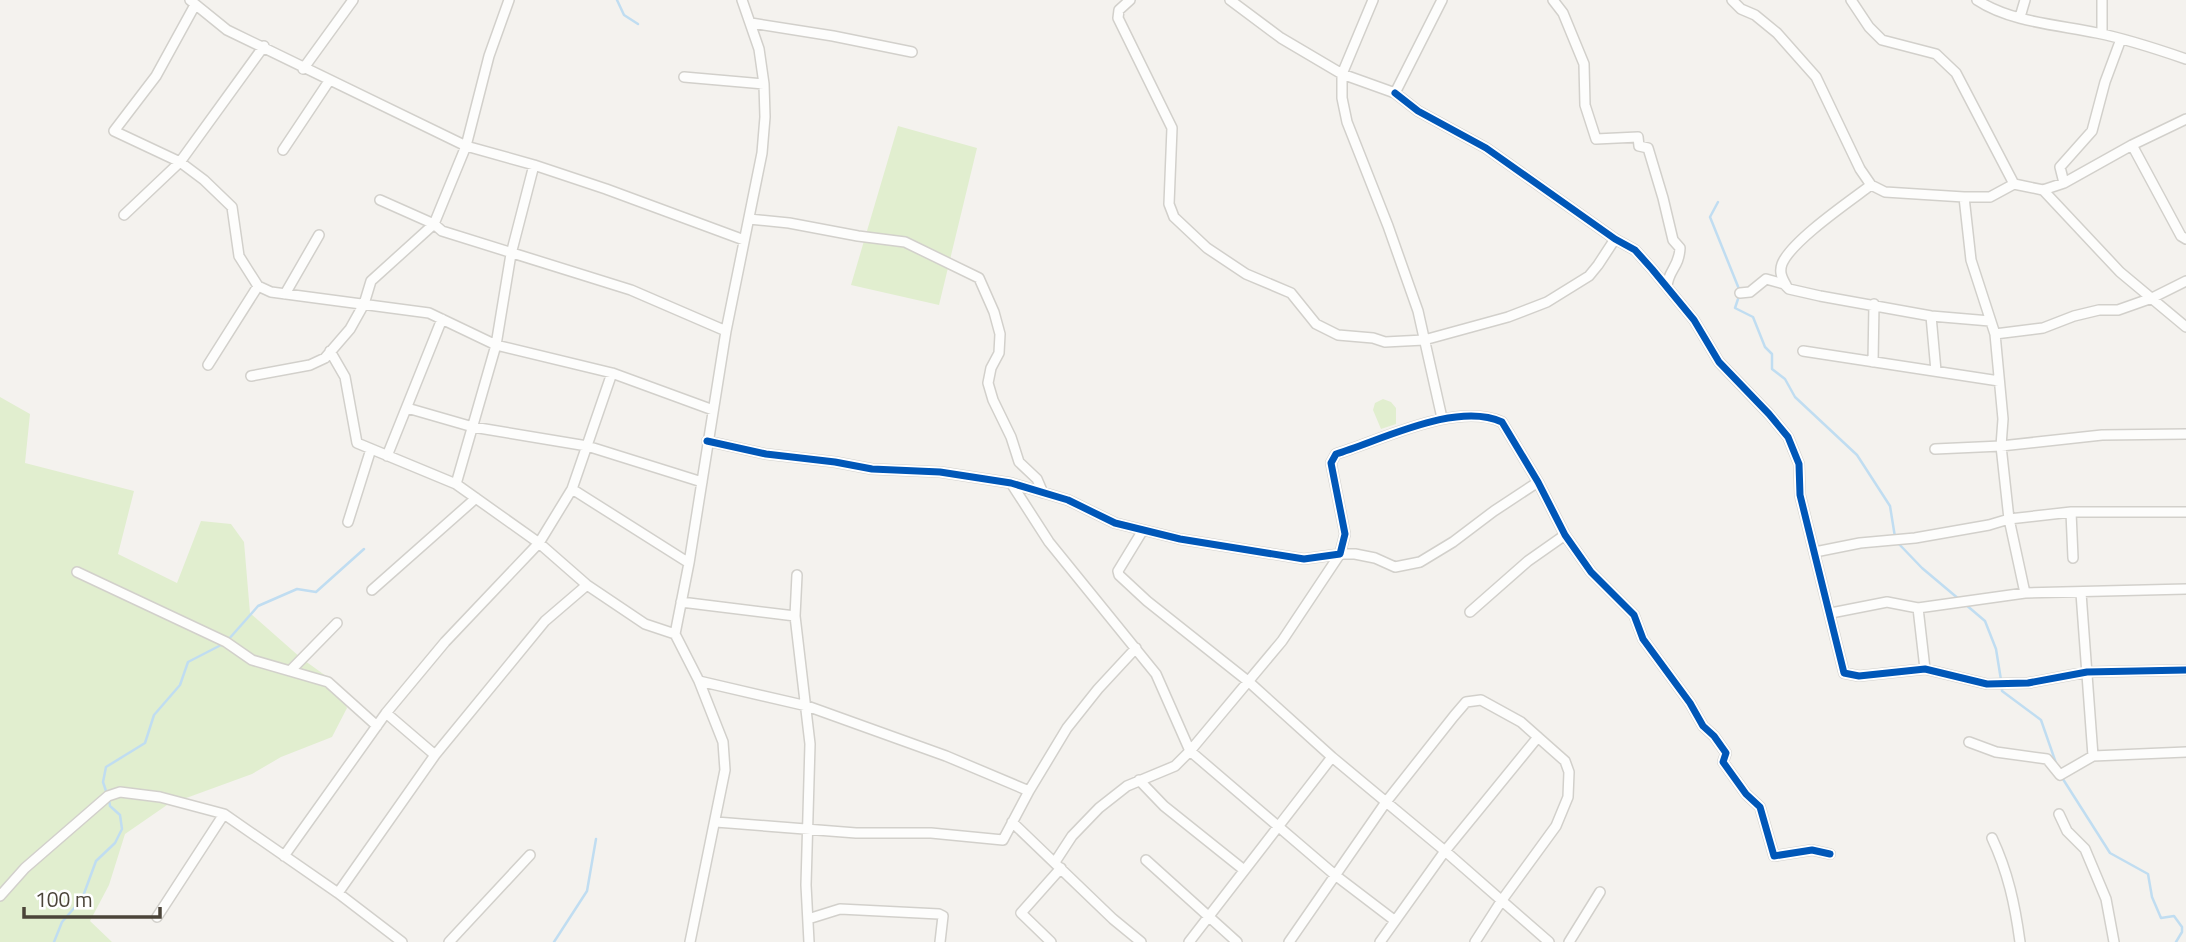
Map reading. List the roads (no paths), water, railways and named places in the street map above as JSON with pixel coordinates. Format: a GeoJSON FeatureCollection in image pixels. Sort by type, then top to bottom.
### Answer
{"type":"FeatureCollection","features":[{"type":"Feature","properties":{"kind":"street"},"geometry":{"type":"LineString","coordinates":[[303,69],[353,0]]}},
{"type":"Feature","properties":{"kind":"street"},"geometry":{"type":"LineString","coordinates":[[251,376],[310,365],[325,358],[350,329],[364,304],[371,281],[433,224],[466,146],[489,56],[509,0]]}},
{"type":"Feature","properties":{"kind":"street"},"geometry":{"type":"LineString","coordinates":[[690,942],[725,770],[723,742],[699,681],[675,634],[726,331],[762,153],[764,84],[759,49],[742,0]]}},
{"type":"Feature","properties":{"kind":"street"},"geometry":{"type":"LineString","coordinates":[[1130,0],[1119,10],[1118,18],[1172,128],[1169,204],[1174,217],[1207,248],[1246,274],[1292,293],[1316,324],[1338,335],[1373,338],[1385,342],[1424,340],[1508,317],[1547,302],[1589,276],[1615,239]]}},
{"type":"Feature","properties":{"kind":"street"},"geometry":{"type":"LineString","coordinates":[[1230,0],[1281,38],[1342,74],[1395,93],[1418,111],[1486,148],[1615,239],[1635,250],[1694,320],[1719,362],[1788,438],[1799,464],[1800,495],[1844,673],[1859,676],[1925,669],[1987,684],[2028,683],[2087,672],[2186,670]]}},
{"type":"Feature","properties":{"kind":"street"},"geometry":{"type":"LineString","coordinates":[[1373,0],[1342,74],[1342,98],[1347,122],[1418,311],[1442,418]]}},
{"type":"Feature","properties":{"kind":"street"},"geometry":{"type":"LineString","coordinates":[[1395,93],[1442,0]]}},
{"type":"Feature","properties":{"kind":"street"},"geometry":{"type":"LineString","coordinates":[[1553,0],[1563,13],[1584,64],[1586,105],[1596,139],[1638,136],[1639,146],[1648,148],[1672,240],[1680,248],[1679,261],[1668,277],[1667,287]]}},
{"type":"Feature","properties":{"kind":"street"},"geometry":{"type":"LineString","coordinates":[[1732,0],[1777,33],[1816,77],[1860,169],[1871,185],[1885,192],[1990,197],[2014,184],[2043,190],[2064,183],[2186,119]]}},
{"type":"Feature","properties":{"kind":"street"},"geometry":{"type":"LineString","coordinates":[[1851,0],[1869,27],[1882,40],[1936,54],[1947,62],[1956,73],[2014,184]]}},
{"type":"Feature","properties":{"kind":"street"},"geometry":{"type":"LineString","coordinates":[[1977,0],[1986,6],[2020,17],[2102,34],[2186,59]]}},
{"type":"Feature","properties":{"kind":"street"},"geometry":{"type":"LineString","coordinates":[[2020,17],[2025,0]]}},
{"type":"Feature","properties":{"kind":"street"},"geometry":{"type":"LineString","coordinates":[[2102,0],[2102,34]]}},
{"type":"Feature","properties":{"kind":"street"},"geometry":{"type":"LineString","coordinates":[[713,410],[612,373],[496,345],[429,313],[271,292],[258,286],[239,256],[232,207],[180,162],[114,131],[156,76],[193,2],[227,30],[466,146],[534,165],[744,240]]}},
{"type":"Feature","properties":{"kind":"street"},"geometry":{"type":"LineString","coordinates":[[751,23],[912,52]]}},
{"type":"Feature","properties":{"kind":"street"},"geometry":{"type":"LineString","coordinates":[[2064,183],[2060,167],[2092,131],[2105,82],[2121,40]]}},
{"type":"Feature","properties":{"kind":"street"},"geometry":{"type":"LineString","coordinates":[[124,215],[180,162],[264,46]]}},
{"type":"Feature","properties":{"kind":"street"},"geometry":{"type":"LineString","coordinates":[[684,77],[764,84]]}},
{"type":"Feature","properties":{"kind":"street"},"geometry":{"type":"LineString","coordinates":[[282,150],[329,81]]}},
{"type":"Feature","properties":{"kind":"street"},"geometry":{"type":"LineString","coordinates":[[2132,145],[2181,236],[2186,239]]}},
{"type":"Feature","properties":{"kind":"street"},"geometry":{"type":"LineString","coordinates":[[456,484],[496,345],[511,254],[534,165]]}},
{"type":"Feature","properties":{"kind":"street"},"geometry":{"type":"LineString","coordinates":[[1871,185],[1816,227],[1787,255],[1781,274],[1789,289],[1931,316],[1990,321]]}},
{"type":"Feature","properties":{"kind":"street"},"geometry":{"type":"LineString","coordinates":[[2043,190],[2120,272],[2186,327]]}},
{"type":"Feature","properties":{"kind":"street"},"geometry":{"type":"LineString","coordinates":[[1964,197],[1971,260],[1996,334],[2003,419],[2001,446],[2009,519],[2025,593]]}},
{"type":"Feature","properties":{"kind":"street"},"geometry":{"type":"LineString","coordinates":[[380,200],[433,224],[442,231],[631,290],[726,331]]}},
{"type":"Feature","properties":{"kind":"street"},"geometry":{"type":"LineString","coordinates":[[749,219],[905,242],[979,278],[994,312],[1000,334],[999,354],[991,368],[988,383],[1019,462],[1037,479],[1043,493]]}},
{"type":"Feature","properties":{"kind":"street"},"geometry":{"type":"LineString","coordinates":[[285,294],[319,235]]}},
{"type":"Feature","properties":{"kind":"street"},"geometry":{"type":"LineString","coordinates":[[1740,293],[1750,292],[1766,279],[1786,285]]}},
{"type":"Feature","properties":{"kind":"street"},"geometry":{"type":"LineString","coordinates":[[1996,334],[2043,328],[2099,310],[2118,310],[2152,298],[2186,281]]}},
{"type":"Feature","properties":{"kind":"street"},"geometry":{"type":"LineString","coordinates":[[208,365],[258,286]]}},
{"type":"Feature","properties":{"kind":"street"},"geometry":{"type":"LineString","coordinates":[[1872,362],[1874,304]]}},
{"type":"Feature","properties":{"kind":"street"},"geometry":{"type":"LineString","coordinates":[[1931,316],[1936,371]]}},
{"type":"Feature","properties":{"kind":"street"},"geometry":{"type":"LineString","coordinates":[[387,456],[442,319]]}},
{"type":"Feature","properties":{"kind":"street"},"geometry":{"type":"LineString","coordinates":[[330,351],[345,377],[357,443],[456,484],[539,543],[587,585],[645,624],[675,634]]}},
{"type":"Feature","properties":{"kind":"street"},"geometry":{"type":"LineString","coordinates":[[1804,351],[1999,382]]}},
{"type":"Feature","properties":{"kind":"street"},"geometry":{"type":"LineString","coordinates":[[284,856],[386,713],[444,642],[539,543],[572,489],[612,373]]}},
{"type":"Feature","properties":{"kind":"street"},"geometry":{"type":"LineString","coordinates":[[407,408],[472,427],[587,446],[702,482]]}},
{"type":"Feature","properties":{"kind":"street"},"geometry":{"type":"LineString","coordinates":[[1051,942],[1021,914],[1058,865],[1072,836],[1099,808],[1139,780],[1175,766],[1190,751],[1282,641],[1340,554],[1345,534],[1331,463],[1333,457],[1442,418],[1465,415],[1494,418],[1502,422],[1565,534],[1591,572],[1634,615],[1643,639],[1689,702],[1703,726],[1726,753],[1723,762],[1746,794],[1760,807],[1774,856],[1812,850],[1830,854]]}},
{"type":"Feature","properties":{"kind":"street"},"geometry":{"type":"LineString","coordinates":[[1935,449],[2001,446],[2102,435],[2186,434]]}},
{"type":"Feature","properties":{"kind":"street"},"geometry":{"type":"LineString","coordinates":[[708,441],[766,454],[835,461],[872,469],[940,472],[1011,484],[1068,500],[1115,523],[1180,539],[1304,559],[1355,554],[1375,558],[1395,567],[1420,562],[1538,482]]}},
{"type":"Feature","properties":{"kind":"street"},"geometry":{"type":"LineString","coordinates":[[348,522],[371,449]]}},
{"type":"Feature","properties":{"kind":"street"},"geometry":{"type":"LineString","coordinates":[[1011,484],[1049,542],[1156,674],[1190,751],[1335,875],[1394,920]]}},
{"type":"Feature","properties":{"kind":"street"},"geometry":{"type":"LineString","coordinates":[[572,489],[689,563]]}},
{"type":"Feature","properties":{"kind":"street"},"geometry":{"type":"LineString","coordinates":[[372,590],[476,498]]}},
{"type":"Feature","properties":{"kind":"street"},"geometry":{"type":"LineString","coordinates":[[1815,552],[1860,543],[1915,538],[2009,519],[2071,512],[2186,512]]}},
{"type":"Feature","properties":{"kind":"street"},"geometry":{"type":"LineString","coordinates":[[2071,512],[2073,558]]}},
{"type":"Feature","properties":{"kind":"street"},"geometry":{"type":"LineString","coordinates":[[1143,530],[1118,571],[1119,575],[1147,601],[1249,682],[1332,757],[1446,851],[1549,942]]}},
{"type":"Feature","properties":{"kind":"street"},"geometry":{"type":"LineString","coordinates":[[1470,612],[1528,561],[1565,534]]}},
{"type":"Feature","properties":{"kind":"street"},"geometry":{"type":"LineString","coordinates":[[77,572],[226,642],[253,660],[328,682],[377,726]]}},
{"type":"Feature","properties":{"kind":"street"},"geometry":{"type":"LineString","coordinates":[[797,575],[795,616],[807,706],[810,778],[808,942]]}},
{"type":"Feature","properties":{"kind":"street"},"geometry":{"type":"LineString","coordinates":[[338,893],[435,755],[545,621],[587,585]]}},
{"type":"Feature","properties":{"kind":"street"},"geometry":{"type":"LineString","coordinates":[[1830,613],[1887,602],[1918,608],[2025,593],[2186,589]]}},
{"type":"Feature","properties":{"kind":"street"},"geometry":{"type":"LineString","coordinates":[[2081,593],[2093,756]]}},
{"type":"Feature","properties":{"kind":"street"},"geometry":{"type":"LineString","coordinates":[[681,602],[795,616]]}},
{"type":"Feature","properties":{"kind":"street"},"geometry":{"type":"LineString","coordinates":[[1918,608],[1925,669]]}},
{"type":"Feature","properties":{"kind":"street"},"geometry":{"type":"LineString","coordinates":[[290,671],[337,623]]}},
{"type":"Feature","properties":{"kind":"street"},"geometry":{"type":"LineString","coordinates":[[716,822],[856,833],[931,833],[1003,840],[1067,728],[1136,648]]}},
{"type":"Feature","properties":{"kind":"street"},"geometry":{"type":"LineString","coordinates":[[699,681],[807,706],[946,756],[1029,791]]}},
{"type":"Feature","properties":{"kind":"street"},"geometry":{"type":"LineString","coordinates":[[1289,942],[1386,802],[1466,702],[1481,700],[1521,722],[1565,761],[1569,772],[1568,797],[1556,826],[1475,942]]}},
{"type":"Feature","properties":{"kind":"street"},"geometry":{"type":"LineString","coordinates":[[386,713],[435,755]]}},
{"type":"Feature","properties":{"kind":"street"},"geometry":{"type":"LineString","coordinates":[[1380,942],[1446,851],[1538,737]]}},
{"type":"Feature","properties":{"kind":"street"},"geometry":{"type":"LineString","coordinates":[[1969,742],[1996,752],[2047,759],[2060,775],[2093,756],[2186,752]]}},
{"type":"Feature","properties":{"kind":"street"},"geometry":{"type":"LineString","coordinates":[[1189,942],[1332,757]]}},
{"type":"Feature","properties":{"kind":"street"},"geometry":{"type":"LineString","coordinates":[[1139,780],[1164,806],[1244,870]]}},
{"type":"Feature","properties":{"kind":"street"},"geometry":{"type":"LineString","coordinates":[[0,895],[24,868],[107,796],[120,792],[160,797],[224,814],[338,893],[402,942]]}},
{"type":"Feature","properties":{"kind":"street"},"geometry":{"type":"LineString","coordinates":[[157,917],[224,814]]}},
{"type":"Feature","properties":{"kind":"street"},"geometry":{"type":"LineString","coordinates":[[2059,814],[2067,831],[2085,849],[2106,899],[2114,942]]}},
{"type":"Feature","properties":{"kind":"street"},"geometry":{"type":"LineString","coordinates":[[1012,822],[1113,919],[1141,942]]}},
{"type":"Feature","properties":{"kind":"street"},"geometry":{"type":"LineString","coordinates":[[1992,838],[2015,903],[2021,942]]}},
{"type":"Feature","properties":{"kind":"street"},"geometry":{"type":"LineString","coordinates":[[449,942],[530,855]]}},
{"type":"Feature","properties":{"kind":"street"},"geometry":{"type":"LineString","coordinates":[[1146,860],[1237,942]]}},
{"type":"Feature","properties":{"kind":"street"},"geometry":{"type":"LineString","coordinates":[[1569,942],[1600,892]]}},
{"type":"Feature","properties":{"kind":"street"},"geometry":{"type":"LineString","coordinates":[[808,919],[840,909],[939,914],[943,916],[940,942]]}},
{"type":"Feature","properties":{"kind":"waterway"},"geometry":{"type":"LineString","coordinates":[[617,0],[624,15],[638,24]]}},
{"type":"Feature","properties":{"kind":"waterway"},"geometry":{"type":"LineString","coordinates":[[1718,202],[1710,217],[1739,289]]}},
{"type":"Feature","properties":{"kind":"waterway"},"geometry":{"type":"LineString","coordinates":[[1739,296],[1735,308],[1753,317],[1765,347],[1772,354],[1772,369],[1785,379],[1795,397],[1857,455],[1890,506],[1895,537]]}},
{"type":"Feature","properties":{"kind":"waterway"},"geometry":{"type":"LineString","coordinates":[[1898,543],[1922,568],[1960,600]]}},
{"type":"Feature","properties":{"kind":"waterway"},"geometry":{"type":"LineString","coordinates":[[228,640],[258,606],[297,589],[316,592],[364,549]]}},
{"type":"Feature","properties":{"kind":"waterway"},"geometry":{"type":"LineString","coordinates":[[1965,604],[1985,621],[1996,649],[2001,680]]}},
{"type":"Feature","properties":{"kind":"waterway"},"geometry":{"type":"LineString","coordinates":[[107,794],[103,782],[106,767],[145,743],[154,715],[180,685],[188,662],[223,644]]}},
{"type":"Feature","properties":{"kind":"waterway"},"geometry":{"type":"LineString","coordinates":[[2002,687],[2002,691],[2041,720],[2057,766]]}},
{"type":"Feature","properties":{"kind":"waterway"},"geometry":{"type":"LineString","coordinates":[[2061,776],[2110,853],[2148,874],[2152,897],[2161,918],[2174,916],[2182,927],[2176,942]]}},
{"type":"Feature","properties":{"kind":"waterway"},"geometry":{"type":"LineString","coordinates":[[54,942],[62,922],[82,899],[96,861],[115,843],[122,829],[120,815],[110,806],[109,800]]}},
{"type":"Feature","properties":{"kind":"waterway"},"geometry":{"type":"LineString","coordinates":[[554,942],[587,891],[596,839]]}}]}
